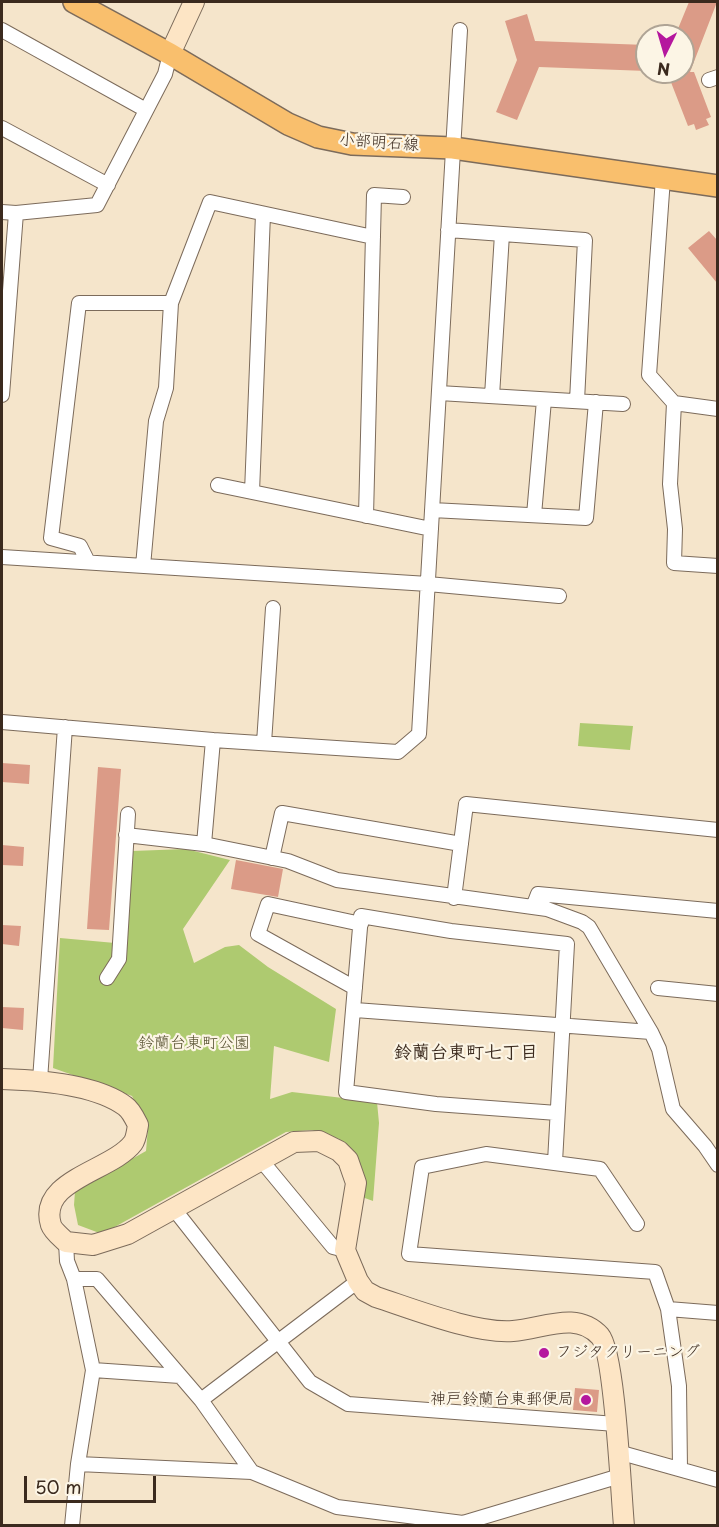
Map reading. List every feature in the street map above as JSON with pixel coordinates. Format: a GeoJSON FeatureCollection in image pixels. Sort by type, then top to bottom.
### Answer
{"type":"FeatureCollection","features":[{"type":"Feature","properties":{"kind":"main road","name":"小部明石線"},"geometry":{"type":"LineString","coordinates":[[74,2],[170,54],[288,124],[318,137],[352,144],[453,148],[717,186]]}},
{"type":"Feature","properties":{"kind":"street"},"geometry":{"type":"LineString","coordinates":[[2,395],[9,212],[97,205],[165,74],[170,54],[194,2]]}},
{"type":"Feature","properties":{"kind":"street"},"geometry":{"type":"LineString","coordinates":[[2,30],[146,110]]}},
{"type":"Feature","properties":{"kind":"street"},"geometry":{"type":"LineString","coordinates":[[2,722],[213,740],[398,752],[419,734],[460,30]]}},
{"type":"Feature","properties":{"kind":"street"},"geometry":{"type":"LineString","coordinates":[[2,128],[108,185]]}},
{"type":"Feature","properties":{"kind":"street"},"geometry":{"type":"LineString","coordinates":[[663,178],[650,375],[674,403],[717,409]]}},
{"type":"Feature","properties":{"kind":"street"},"geometry":{"type":"LineString","coordinates":[[366,516],[374,195],[404,197]]}},
{"type":"Feature","properties":{"kind":"street"},"geometry":{"type":"LineString","coordinates":[[143,566],[156,421],[166,388],[171,303],[210,202],[373,237]]}},
{"type":"Feature","properties":{"kind":"street"},"geometry":{"type":"LineString","coordinates":[[252,492],[263,214]]}},
{"type":"Feature","properties":{"kind":"street"},"geometry":{"type":"LineString","coordinates":[[448,230],[585,240],[577,401]]}},
{"type":"Feature","properties":{"kind":"street"},"geometry":{"type":"LineString","coordinates":[[492,396],[502,234]]}},
{"type":"Feature","properties":{"kind":"street"},"geometry":{"type":"LineString","coordinates":[[88,562],[80,546],[51,538],[79,303],[171,303]]}},
{"type":"Feature","properties":{"kind":"street"},"geometry":{"type":"LineString","coordinates":[[439,393],[623,404]]}},
{"type":"Feature","properties":{"kind":"street"},"geometry":{"type":"LineString","coordinates":[[534,515],[544,399]]}},
{"type":"Feature","properties":{"kind":"street"},"geometry":{"type":"LineString","coordinates":[[432,510],[586,518],[596,402]]}},
{"type":"Feature","properties":{"kind":"street"},"geometry":{"type":"LineString","coordinates":[[674,403],[670,484],[675,529],[674,563],[717,566]]}},
{"type":"Feature","properties":{"kind":"street"},"geometry":{"type":"LineString","coordinates":[[218,485],[431,529]]}},
{"type":"Feature","properties":{"kind":"street"},"geometry":{"type":"LineString","coordinates":[[2,557],[428,584],[559,596]]}},
{"type":"Feature","properties":{"kind":"street"},"geometry":{"type":"LineString","coordinates":[[264,743],[273,608]]}},
{"type":"Feature","properties":{"kind":"street"},"geometry":{"type":"LineString","coordinates":[[40,1080],[65,727]]}},
{"type":"Feature","properties":{"kind":"street"},"geometry":{"type":"LineString","coordinates":[[204,844],[213,740]]}},
{"type":"Feature","properties":{"kind":"street"},"geometry":{"type":"LineString","coordinates":[[454,897],[466,804],[717,830]]}},
{"type":"Feature","properties":{"kind":"street"},"geometry":{"type":"LineString","coordinates":[[272,858],[282,813],[461,844]]}},
{"type":"Feature","properties":{"kind":"street"},"geometry":{"type":"LineString","coordinates":[[106,978],[119,959],[128,814]]}},
{"type":"Feature","properties":{"kind":"street"},"geometry":{"type":"LineString","coordinates":[[126,836],[204,844],[288,861],[337,880],[547,909],[582,922],[590,927],[651,1032],[659,1049],[673,1109],[705,1146],[717,1165]]}},
{"type":"Feature","properties":{"kind":"street"},"geometry":{"type":"LineString","coordinates":[[533,907],[538,894],[717,911]]}},
{"type":"Feature","properties":{"kind":"street"},"geometry":{"type":"LineString","coordinates":[[355,988],[258,934],[268,904],[361,924]]}},
{"type":"Feature","properties":{"kind":"street"},"geometry":{"type":"LineString","coordinates":[[555,1162],[567,944],[451,931],[361,916],[355,1010],[346,1092],[436,1104],[557,1113]]}},
{"type":"Feature","properties":{"kind":"street"},"geometry":{"type":"LineString","coordinates":[[658,988],[717,994]]}},
{"type":"Feature","properties":{"kind":"street"},"geometry":{"type":"LineString","coordinates":[[355,1010],[651,1032]]}},
{"type":"Feature","properties":{"kind":"street"},"geometry":{"type":"LineString","coordinates":[[2,1079],[40,1080],[101,1093],[127,1107],[138,1125],[134,1142],[119,1157],[62,1188],[49,1207],[51,1227],[66,1242],[93,1245],[129,1234],[294,1142],[319,1141],[339,1151],[348,1160],[356,1183],[345,1250],[358,1281],[365,1291],[376,1297],[484,1330],[513,1331],[563,1322],[587,1325],[601,1337],[606,1346],[616,1424],[624,1526]]}},
{"type":"Feature","properties":{"kind":"street"},"geometry":{"type":"LineString","coordinates":[[637,1224],[600,1169],[486,1154],[422,1167],[410,1254],[655,1272],[668,1309],[679,1386],[680,1470]]}},
{"type":"Feature","properties":{"kind":"street"},"geometry":{"type":"LineString","coordinates":[[261,1160],[333,1246],[345,1250]]}},
{"type":"Feature","properties":{"kind":"street"},"geometry":{"type":"LineString","coordinates":[[174,1209],[310,1382],[348,1404],[616,1424]]}},
{"type":"Feature","properties":{"kind":"street"},"geometry":{"type":"LineString","coordinates":[[66,1242],[67,1261],[74,1279],[93,1370],[78,1464],[72,1526]]}},
{"type":"Feature","properties":{"kind":"street"},"geometry":{"type":"LineString","coordinates":[[74,1279],[97,1279],[201,1400],[252,1472]]}},
{"type":"Feature","properties":{"kind":"street"},"geometry":{"type":"LineString","coordinates":[[201,1400],[358,1281]]}},
{"type":"Feature","properties":{"kind":"street"},"geometry":{"type":"LineString","coordinates":[[668,1309],[717,1313]]}},
{"type":"Feature","properties":{"kind":"street"},"geometry":{"type":"LineString","coordinates":[[93,1370],[180,1376]]}},
{"type":"Feature","properties":{"kind":"street"},"geometry":{"type":"LineString","coordinates":[[618,1452],[717,1480]]}},
{"type":"Feature","properties":{"kind":"street"},"geometry":{"type":"LineString","coordinates":[[78,1464],[252,1472],[337,1507],[463,1523],[620,1476]]}},
{"type":"Feature","properties":{"kind":"green space"},"geometry":{"type":"Polygon","coordinates":[[[580,723],[633,726],[630,750],[578,746],[580,723]]]}},
{"type":"Feature","properties":{"kind":"green space","name":"鈴蘭台東町公園"},"geometry":{"type":"Polygon","coordinates":[[[186,849],[230,860],[183,929],[194,963],[225,947],[239,945],[268,967],[336,1009],[329,1062],[274,1046],[270,1099],[292,1092],[377,1102],[379,1123],[373,1201],[362,1197],[359,1162],[339,1139],[312,1130],[286,1132],[102,1234],[78,1225],[74,1205],[75,1191],[146,1151],[148,1128],[132,1096],[53,1068],[60,938],[126,944],[132,851],[186,849]]]}},
{"type":"Feature","properties":{"kind":"building"},"geometry":{"type":"Polygon","coordinates":[[[689,2],[717,2],[695,59],[695,24],[680,24],[689,2]]]}},
{"type":"Feature","properties":{"kind":"building"},"geometry":{"type":"Polygon","coordinates":[[[527,14],[535,41],[635,45],[635,71],[539,67],[517,120],[496,112],[517,60],[505,21],[527,14]]]}},
{"type":"Feature","properties":{"kind":"building"},"geometry":{"type":"Polygon","coordinates":[[[695,75],[711,117],[706,119],[709,125],[696,130],[694,124],[688,126],[672,84],[695,84],[695,75]]]}},
{"type":"Feature","properties":{"kind":"building"},"geometry":{"type":"Polygon","coordinates":[[[709,231],[717,240],[717,283],[688,248],[709,231]]]}},
{"type":"Feature","properties":{"kind":"building"},"geometry":{"type":"Polygon","coordinates":[[[2,763],[30,765],[29,784],[2,782],[2,763]]]}},
{"type":"Feature","properties":{"kind":"building"},"geometry":{"type":"Polygon","coordinates":[[[98,767],[121,769],[109,930],[87,929],[98,767]]]}},
{"type":"Feature","properties":{"kind":"building"},"geometry":{"type":"Polygon","coordinates":[[[2,845],[24,847],[23,866],[2,865],[2,845]]]}},
{"type":"Feature","properties":{"kind":"building"},"geometry":{"type":"Polygon","coordinates":[[[236,860],[283,869],[278,897],[231,889],[236,860]]]}},
{"type":"Feature","properties":{"kind":"building"},"geometry":{"type":"Polygon","coordinates":[[[2,925],[21,926],[19,946],[2,944],[2,925]]]}},
{"type":"Feature","properties":{"kind":"building"},"geometry":{"type":"Polygon","coordinates":[[[2,1007],[24,1008],[23,1030],[2,1028],[2,1007]]]}},
{"type":"Feature","properties":{"kind":"building"},"geometry":{"type":"Polygon","coordinates":[[[575,1388],[599,1390],[597,1412],[573,1410],[575,1388]]]}},
{"type":"Feature","properties":{"kind":"place","name":"フジタクリーニング"},"geometry":{"type":"Point","coordinates":[544,1353]}},
{"type":"Feature","properties":{"kind":"place","name":"神戸鈴蘭台東郵便局"},"geometry":{"type":"Point","coordinates":[586,1400]}},
{"type":"Feature","properties":{"kind":"district","name":"鈴蘭台東町七丁目"},"geometry":{"type":"Point","coordinates":[466,1053]}}]}
